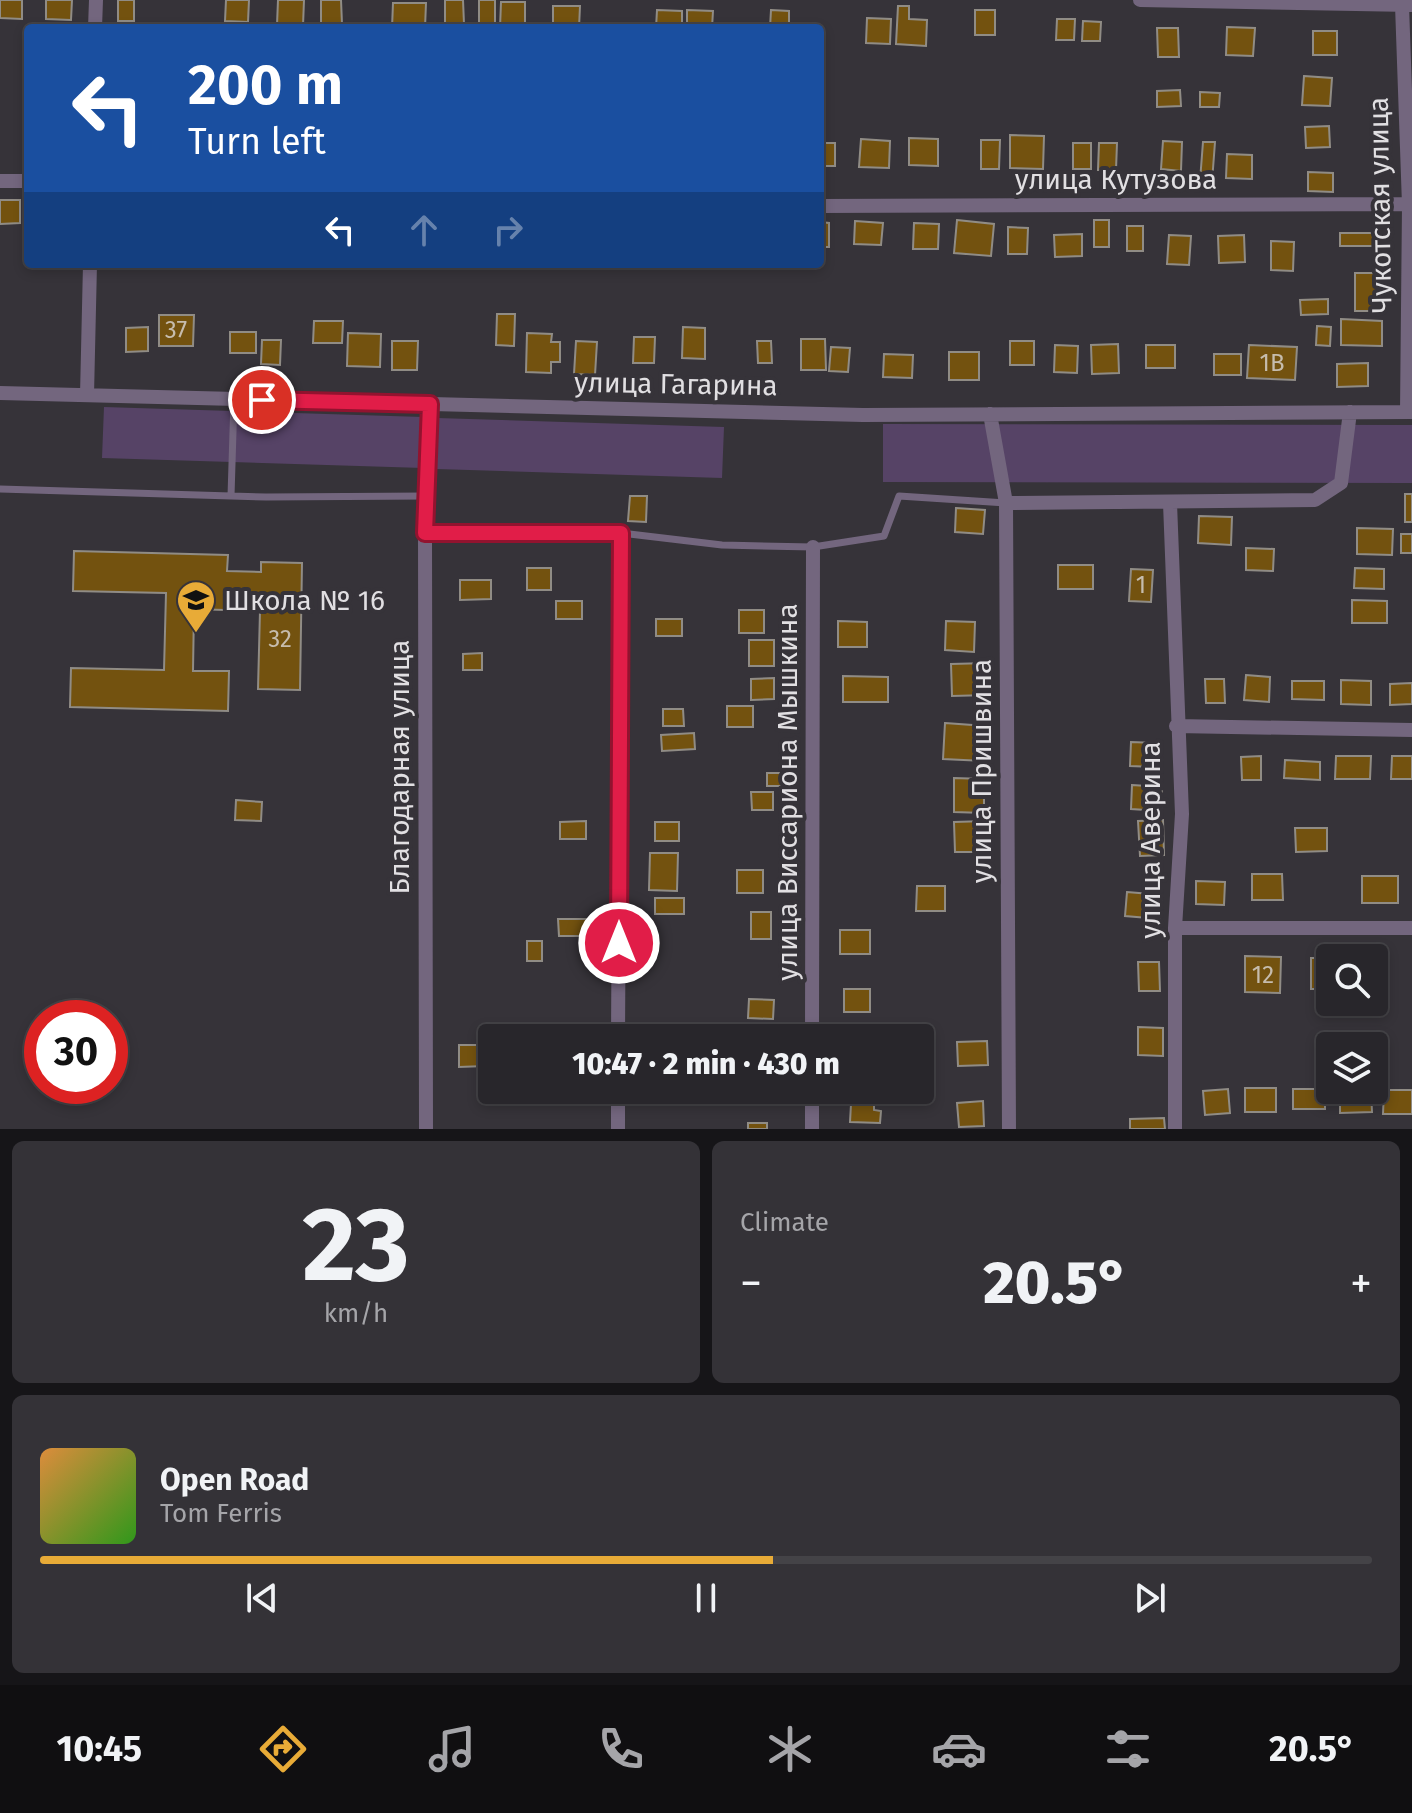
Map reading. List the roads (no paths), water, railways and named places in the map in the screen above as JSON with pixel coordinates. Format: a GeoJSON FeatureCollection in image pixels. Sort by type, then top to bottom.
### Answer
{"type":"FeatureCollection","features":[{"type":"Feature","properties":{"kind":"street"},"geometry":{"type":"LineString","coordinates":[[95,24],[96,0]]}},
{"type":"Feature","properties":{"kind":"street"},"geometry":{"type":"LineString","coordinates":[[1140,0],[1404,3]]}},
{"type":"Feature","properties":{"kind":"street","name":"Чукотская улица"},"geometry":{"type":"LineString","coordinates":[[1404,3],[1410,204],[1410,412]]}},
{"type":"Feature","properties":{"kind":"street"},"geometry":{"type":"LineString","coordinates":[[0,181],[24,181]]}},
{"type":"Feature","properties":{"kind":"street","name":"улица Кутузова"},"geometry":{"type":"LineString","coordinates":[[824,206],[1410,204]]}},
{"type":"Feature","properties":{"kind":"street"},"geometry":{"type":"LineString","coordinates":[[87,395],[90,268]]}},
{"type":"Feature","properties":{"kind":"street","name":"улица Гагарина"},"geometry":{"type":"LineString","coordinates":[[0,393],[848,415],[1410,412]]}},
{"type":"Feature","properties":{"kind":"street","name":"Благодарная улица"},"geometry":{"type":"LineString","coordinates":[[426,1129],[425,533],[430,404]]}},
{"type":"Feature","properties":{"kind":"street"},"geometry":{"type":"LineString","coordinates":[[1006,503],[1315,500],[1341,483],[1350,412]]}},
{"type":"Feature","properties":{"kind":"street","name":"улица Пришвина"},"geometry":{"type":"LineString","coordinates":[[990,414],[1006,503],[1009,1129]]}},
{"type":"Feature","properties":{"kind":"street","name":"улица Аверина"},"geometry":{"type":"LineString","coordinates":[[1170,503],[1176,726],[1182,814],[1175,928],[1175,1129]]}},
{"type":"Feature","properties":{"kind":"street"},"geometry":{"type":"LineString","coordinates":[[618,1024],[621,533]]}},
{"type":"Feature","properties":{"kind":"street","name":"улица Виссариона Мышкина"},"geometry":{"type":"LineString","coordinates":[[812,1024],[813,547]]}},
{"type":"Feature","properties":{"kind":"street"},"geometry":{"type":"LineString","coordinates":[[1176,726],[1412,730]]}},
{"type":"Feature","properties":{"kind":"street"},"geometry":{"type":"LineString","coordinates":[[1175,928],[1412,928]]}},
{"type":"Feature","properties":{"kind":"street"},"geometry":{"type":"LineString","coordinates":[[618,1104],[618,1129]]}},
{"type":"Feature","properties":{"kind":"street"},"geometry":{"type":"LineString","coordinates":[[812,1104],[812,1129]]}},
{"type":"Feature","properties":{"kind":"lane"},"geometry":{"type":"LineString","coordinates":[[231,496],[234,399]]}},
{"type":"Feature","properties":{"kind":"lane"},"geometry":{"type":"LineString","coordinates":[[0,489],[231,496],[426,496]]}},
{"type":"Feature","properties":{"kind":"lane"},"geometry":{"type":"LineString","coordinates":[[425,533],[621,533],[722,545],[813,547],[884,536],[899,496],[1006,503]]}},
{"type":"Feature","properties":{"kind":"place","name":"Школа № 16"},"geometry":{"type":"Point","coordinates":[196,634]}}]}
